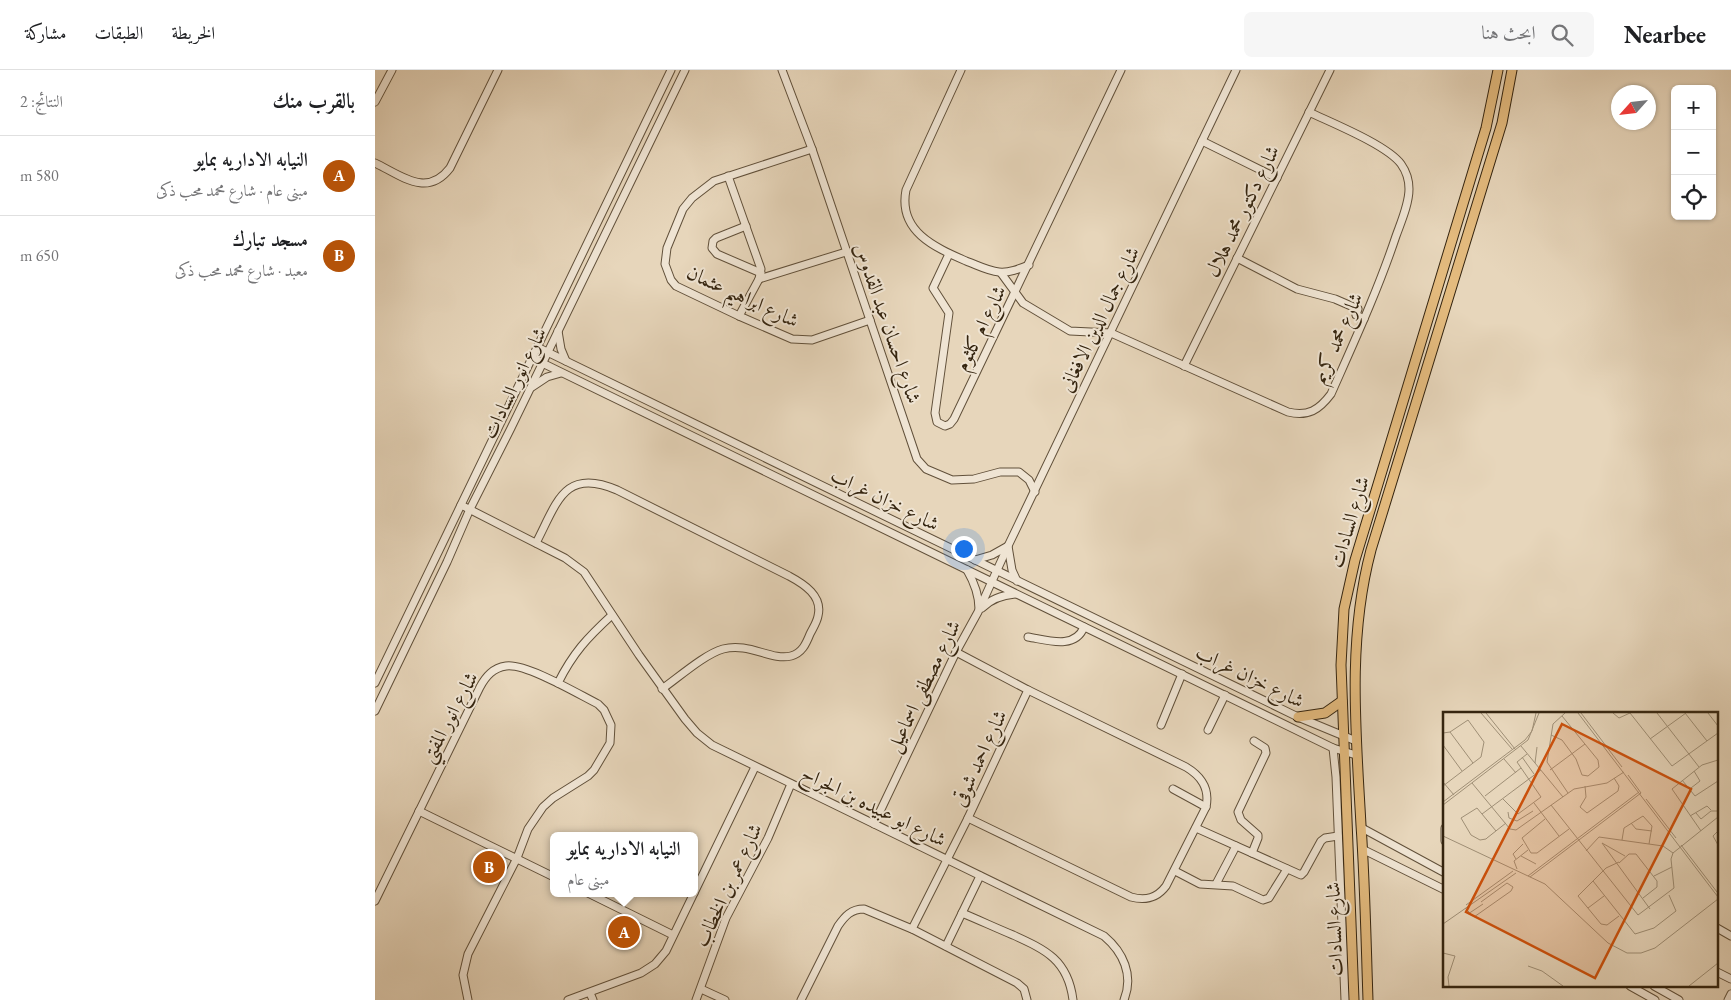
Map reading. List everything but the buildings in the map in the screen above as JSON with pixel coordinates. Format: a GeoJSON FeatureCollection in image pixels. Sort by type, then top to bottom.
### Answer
{"type":"FeatureCollection","features":[{"type":"Feature","properties":{"kind":"main road","name":"شارع السادات"},"geometry":{"type":"LineString","coordinates":[[1354,1000],[1343,736],[1342,628],[1350,578],[1486,128],[1498,70]]}},
{"type":"Feature","properties":{"kind":"main road","name":"شارع السادات"},"geometry":{"type":"LineString","coordinates":[[1368,1000],[1362,828],[1356,755],[1356,634],[1366,569],[1502,123],[1512,70]]}},
{"type":"Feature","properties":{"kind":"main road"},"geometry":{"type":"LineString","coordinates":[[1298,717],[1310,717],[1325,713],[1342,700]]}},
{"type":"Feature","properties":{"kind":"street"},"geometry":{"type":"LineString","coordinates":[[375,102],[392,70]]}},
{"type":"Feature","properties":{"kind":"street"},"geometry":{"type":"LineString","coordinates":[[375,163],[419,184],[429,184],[445,176],[497,70]]}},
{"type":"Feature","properties":{"kind":"street","name":"شارع انور السادات"},"geometry":{"type":"LineString","coordinates":[[375,683],[671,70]]}},
{"type":"Feature","properties":{"kind":"street","name":"شارع انور السادات"},"geometry":{"type":"LineString","coordinates":[[375,711],[470,510],[685,70]]}},
{"type":"Feature","properties":{"kind":"street","name":"شارع احسان عبد القدوس"},"geometry":{"type":"LineString","coordinates":[[782,70],[812,149],[914,453],[921,464],[932,472],[952,480],[974,479],[1000,472],[1019,472],[1029,480],[1035,492]]}},
{"type":"Feature","properties":{"kind":"street"},"geometry":{"type":"LineString","coordinates":[[961,70],[906,190],[905,208],[912,226],[924,239],[949,254],[989,271],[1001,273],[1029,265]]}},
{"type":"Feature","properties":{"kind":"street","name":"شارع ام كلثوم"},"geometry":{"type":"LineString","coordinates":[[949,254],[933,288],[949,314],[935,413],[937,422],[941,426],[950,424],[954,419],[1121,70]]}},
{"type":"Feature","properties":{"kind":"street","name":"شارع جمال الدين الافغانى"},"geometry":{"type":"LineString","coordinates":[[992,583],[1236,70]]}},
{"type":"Feature","properties":{"kind":"street","name":"شارع دكتور محمد هلال"},"geometry":{"type":"LineString","coordinates":[[1184,366],[1330,70]]}},
{"type":"Feature","properties":{"kind":"street","name":"شارع محمد كريم"},"geometry":{"type":"LineString","coordinates":[[1111,333],[1288,412],[1297,414],[1310,413],[1323,405],[1331,394],[1383,275],[1409,191],[1407,175],[1399,162],[1387,151],[1309,112]]}},
{"type":"Feature","properties":{"kind":"street"},"geometry":{"type":"LineString","coordinates":[[1202,141],[1277,178]]}},
{"type":"Feature","properties":{"kind":"street","name":"شارع ابراهيم عثمان"},"geometry":{"type":"LineString","coordinates":[[812,149],[728,176],[703,189],[683,209],[667,248],[665,264],[671,280],[676,286],[792,339],[812,340],[870,320]]}},
{"type":"Feature","properties":{"kind":"street"},"geometry":{"type":"LineString","coordinates":[[728,176],[759,264],[760,276],[739,316]]}},
{"type":"Feature","properties":{"kind":"street"},"geometry":{"type":"LineString","coordinates":[[746,226],[716,238],[712,248],[717,254],[760,276],[846,252]]}},
{"type":"Feature","properties":{"kind":"street"},"geometry":{"type":"LineString","coordinates":[[1237,258],[1297,289],[1321,295],[1358,309],[1356,316],[1364,319]]}},
{"type":"Feature","properties":{"kind":"street"},"geometry":{"type":"LineString","coordinates":[[1001,273],[1023,303],[1070,331],[1111,333]]}},
{"type":"Feature","properties":{"kind":"street"},"geometry":{"type":"LineString","coordinates":[[558,330],[561,349],[567,362]]}},
{"type":"Feature","properties":{"kind":"street","name":"شارع خزان غراب"},"geometry":{"type":"LineString","coordinates":[[537,347],[1298,717],[1356,741]]}},
{"type":"Feature","properties":{"kind":"street","name":"شارع خزان غراب"},"geometry":{"type":"LineString","coordinates":[[532,358],[1333,748],[1356,755]]}},
{"type":"Feature","properties":{"kind":"street"},"geometry":{"type":"LineString","coordinates":[[530,389],[547,377],[561,373]]}},
{"type":"Feature","properties":{"kind":"street"},"geometry":{"type":"LineString","coordinates":[[742,461],[747,449]]}},
{"type":"Feature","properties":{"kind":"street"},"geometry":{"type":"LineString","coordinates":[[536,543],[566,490],[572,485],[580,483],[597,483],[617,490],[789,576],[805,585],[814,596],[817,602],[818,616],[805,647],[798,653],[781,657],[745,647],[722,649],[711,654],[662,689]]}},
{"type":"Feature","properties":{"kind":"street","name":"شارع ابو عبيده بن الجراح"},"geometry":{"type":"LineString","coordinates":[[461,505],[565,558],[584,572],[662,689],[697,733],[712,744],[755,767],[1104,936],[1121,954],[1128,975],[1129,984],[1124,1000]]}},
{"type":"Feature","properties":{"kind":"street"},"geometry":{"type":"LineString","coordinates":[[975,560],[992,555],[1008,546],[1012,570],[1017,581]]}},
{"type":"Feature","properties":{"kind":"street"},"geometry":{"type":"LineString","coordinates":[[967,570],[975,586],[979,600],[979,612]]}},
{"type":"Feature","properties":{"kind":"street","name":"شارع مصطفى اسماعيل"},"geometry":{"type":"LineString","coordinates":[[874,824],[992,583]]}},
{"type":"Feature","properties":{"kind":"street"},"geometry":{"type":"LineString","coordinates":[[979,612],[992,600],[1017,594]]}},
{"type":"Feature","properties":{"kind":"street"},"geometry":{"type":"LineString","coordinates":[[558,684],[577,650],[612,615]]}},
{"type":"Feature","properties":{"kind":"street"},"geometry":{"type":"LineString","coordinates":[[1028,637],[1069,642],[1077,638],[1084,627]]}},
{"type":"Feature","properties":{"kind":"street"},"geometry":{"type":"LineString","coordinates":[[957,652],[1028,690],[1194,771],[1205,785],[1207,800],[1206,806],[1175,872],[1162,891],[1156,896],[1147,899],[1131,897],[968,818]]}},
{"type":"Feature","properties":{"kind":"street","name":"شارع انور المفتي"},"geometry":{"type":"LineString","coordinates":[[375,901],[480,687],[490,672],[497,668],[513,666],[521,668],[598,704],[604,710],[611,725],[610,742],[594,770],[588,776],[553,798],[539,812],[528,829],[517,858],[468,954],[463,975],[468,1000]]}},
{"type":"Feature","properties":{"kind":"street"},"geometry":{"type":"LineString","coordinates":[[1161,725],[1182,674]]}},
{"type":"Feature","properties":{"kind":"street","name":"شارع احمد شوقى"},"geometry":{"type":"LineString","coordinates":[[912,929],[948,860],[1028,690]]}},
{"type":"Feature","properties":{"kind":"street"},"geometry":{"type":"LineString","coordinates":[[1208,730],[1225,695]]}},
{"type":"Feature","properties":{"kind":"street"},"geometry":{"type":"LineString","coordinates":[[1252,853],[1258,834],[1241,820],[1238,812],[1266,753],[1265,748],[1253,741]]}},
{"type":"Feature","properties":{"kind":"street"},"geometry":{"type":"LineString","coordinates":[[1333,748],[1345,1000]]}},
{"type":"Feature","properties":{"kind":"street"},"geometry":{"type":"LineString","coordinates":[[698,885],[755,767]]}},
{"type":"Feature","properties":{"kind":"street","name":"شارع عمر بن الخطاب"},"geometry":{"type":"LineString","coordinates":[[697,1000],[726,918],[765,844],[791,784]]}},
{"type":"Feature","properties":{"kind":"street"},"geometry":{"type":"LineString","coordinates":[[1173,789],[1206,806]]}},
{"type":"Feature","properties":{"kind":"street"},"geometry":{"type":"LineString","coordinates":[[419,811],[550,875]]}},
{"type":"Feature","properties":{"kind":"street"},"geometry":{"type":"LineString","coordinates":[[1196,828],[1298,874],[1303,874],[1321,841],[1325,838],[1338,836]]}},
{"type":"Feature","properties":{"kind":"street"},"geometry":{"type":"LineString","coordinates":[[1362,828],[1443,872]]}},
{"type":"Feature","properties":{"kind":"street"},"geometry":{"type":"LineString","coordinates":[[1216,884],[1236,846]]}},
{"type":"Feature","properties":{"kind":"street"},"geometry":{"type":"LineString","coordinates":[[1362,849],[1443,889]]}},
{"type":"Feature","properties":{"kind":"street"},"geometry":{"type":"LineString","coordinates":[[1175,872],[1201,884],[1233,886],[1266,900],[1287,869]]}},
{"type":"Feature","properties":{"kind":"street"},"geometry":{"type":"LineString","coordinates":[[946,946],[980,876]]}},
{"type":"Feature","properties":{"kind":"street"},"geometry":{"type":"LineString","coordinates":[[596,897],[673,935]]}},
{"type":"Feature","properties":{"kind":"street"},"geometry":{"type":"LineString","coordinates":[[568,1000],[591,996],[648,969],[661,958],[692,897]]}},
{"type":"Feature","properties":{"kind":"street"},"geometry":{"type":"LineString","coordinates":[[801,1000],[838,926],[845,916],[857,909],[864,909],[912,929],[1017,983],[1024,989],[1027,1000]]}},
{"type":"Feature","properties":{"kind":"street"},"geometry":{"type":"LineString","coordinates":[[962,913],[1039,947],[1052,956],[1065,971],[1073,1000]]}},
{"type":"Feature","properties":{"kind":"street"},"geometry":{"type":"LineString","coordinates":[[1719,929],[1731,936]]}},
{"type":"Feature","properties":{"kind":"street"},"geometry":{"type":"LineString","coordinates":[[1719,973],[1731,979]]}},
{"type":"Feature","properties":{"kind":"street"},"geometry":{"type":"LineString","coordinates":[[701,988],[725,1000]]}},
{"type":"Feature","properties":{"kind":"street"},"geometry":{"type":"LineString","coordinates":[[1634,988],[1655,1000]]}},
{"type":"Feature","properties":{"kind":"street"},"geometry":{"type":"LineString","coordinates":[[1663,988],[1679,1000]]}},
{"type":"Feature","properties":{"kind":"street"},"geometry":{"type":"LineString","coordinates":[[1728,1000],[1731,994]]}},
{"type":"Feature","properties":{"kind":"place","name":"مسجد تبارك"},"geometry":{"type":"Point","coordinates":[489,867]}},
{"type":"Feature","properties":{"kind":"place","name":"النيابه الاداريه بمايو"},"geometry":{"type":"Point","coordinates":[624,932]}}]}
